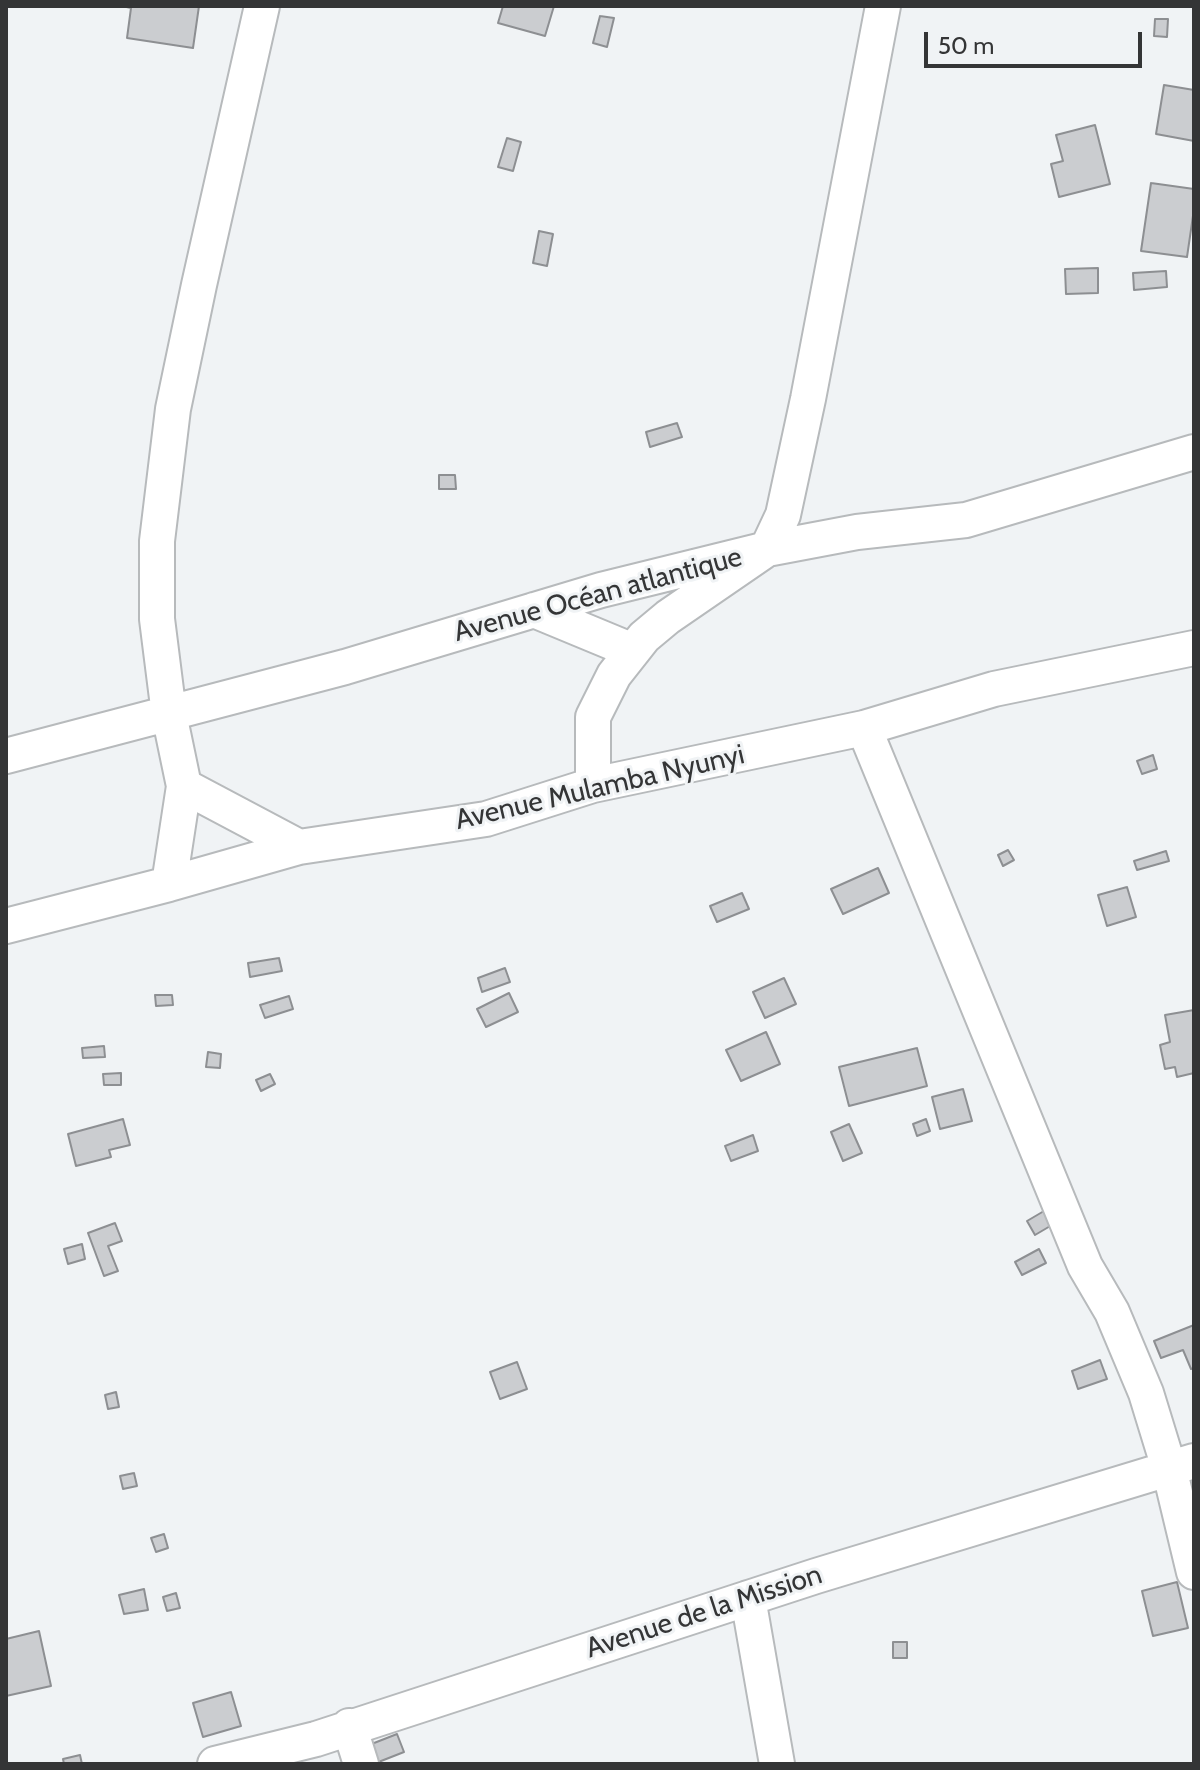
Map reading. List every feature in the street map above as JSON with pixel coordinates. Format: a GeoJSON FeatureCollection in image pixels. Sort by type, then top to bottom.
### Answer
{"type":"FeatureCollection","features":[{"type":"Feature","properties":{"kind":"street"},"geometry":{"type":"LineString","coordinates":[[169,884],[184,786],[169,714],[157,619],[157,541],[173,409],[262,6]]}},
{"type":"Feature","properties":{"kind":"street"},"geometry":{"type":"LineString","coordinates":[[593,785],[593,717],[614,675],[644,637],[668,617],[767,549],[783,515],[883,6]]}},
{"type":"Feature","properties":{"kind":"street","name":"Avenue Océan atlantique"},"geometry":{"type":"LineString","coordinates":[[6,756],[345,667],[601,590],[767,549],[857,532],[966,520],[1194,452]]}},
{"type":"Feature","properties":{"kind":"street"},"geometry":{"type":"LineString","coordinates":[[534,610],[633,651]]}},
{"type":"Feature","properties":{"kind":"street","name":"Avenue Mulamba Nyunyi"},"geometry":{"type":"LineString","coordinates":[[6,926],[299,847],[486,819],[593,785],[864,728],[994,689],[1194,648]]}},
{"type":"Feature","properties":{"kind":"street"},"geometry":{"type":"LineString","coordinates":[[864,728],[1085,1266],[1112,1312],[1146,1393],[1182,1465],[1194,1572]]}},
{"type":"Feature","properties":{"kind":"street"},"geometry":{"type":"LineString","coordinates":[[184,786],[299,847]]}},
{"type":"Feature","properties":{"kind":"street","name":"Avenue de la Mission"},"geometry":{"type":"LineString","coordinates":[[215,1764],[316,1739],[748,1598],[1182,1465]]}},
{"type":"Feature","properties":{"kind":"street"},"geometry":{"type":"LineString","coordinates":[[748,1598],[777,1764]]}},
{"type":"Feature","properties":{"kind":"street"},"geometry":{"type":"LineString","coordinates":[[349,1726],[361,1764]]}},
{"type":"Feature","properties":{"kind":"building"},"geometry":{"type":"Polygon","coordinates":[[[122,6],[199,6],[193,48],[127,38],[131,8],[122,6]]]}},
{"type":"Feature","properties":{"kind":"building"},"geometry":{"type":"Polygon","coordinates":[[[503,6],[554,6],[545,36],[498,23],[503,6]]]}},
{"type":"Feature","properties":{"kind":"building"},"geometry":{"type":"Polygon","coordinates":[[[600,16],[614,18],[607,47],[593,43],[600,16]]]}},
{"type":"Feature","properties":{"kind":"building"},"geometry":{"type":"Polygon","coordinates":[[[1155,19],[1168,19],[1167,37],[1154,36],[1155,19]]]}},
{"type":"Feature","properties":{"kind":"building"},"geometry":{"type":"Polygon","coordinates":[[[1164,85],[1194,90],[1194,141],[1156,134],[1164,85]]]}},
{"type":"Feature","properties":{"kind":"building"},"geometry":{"type":"Polygon","coordinates":[[[1095,125],[1110,184],[1059,197],[1051,164],[1063,161],[1056,135],[1095,125]]]}},
{"type":"Feature","properties":{"kind":"building"},"geometry":{"type":"Polygon","coordinates":[[[507,138],[521,142],[513,171],[498,167],[507,138]]]}},
{"type":"Feature","properties":{"kind":"building"},"geometry":{"type":"Polygon","coordinates":[[[1151,183],[1194,189],[1187,257],[1141,251],[1151,183]]]}},
{"type":"Feature","properties":{"kind":"building"},"geometry":{"type":"Polygon","coordinates":[[[539,231],[553,234],[547,266],[533,263],[539,231]]]}},
{"type":"Feature","properties":{"kind":"building"},"geometry":{"type":"Polygon","coordinates":[[[1098,268],[1098,293],[1066,294],[1065,269],[1098,268]]]}},
{"type":"Feature","properties":{"kind":"building"},"geometry":{"type":"Polygon","coordinates":[[[1166,271],[1167,287],[1134,290],[1133,273],[1166,271]]]}},
{"type":"Feature","properties":{"kind":"building"},"geometry":{"type":"Polygon","coordinates":[[[677,423],[682,437],[650,447],[646,432],[677,423]]]}},
{"type":"Feature","properties":{"kind":"building"},"geometry":{"type":"Polygon","coordinates":[[[439,475],[455,475],[456,489],[439,489],[439,475]]]}},
{"type":"Feature","properties":{"kind":"building"},"geometry":{"type":"Polygon","coordinates":[[[1153,755],[1157,769],[1142,774],[1137,761],[1153,755]]]}},
{"type":"Feature","properties":{"kind":"building"},"geometry":{"type":"Polygon","coordinates":[[[1008,850],[1014,860],[1003,866],[998,855],[1008,850]]]}},
{"type":"Feature","properties":{"kind":"building"},"geometry":{"type":"Polygon","coordinates":[[[1166,851],[1169,861],[1137,870],[1134,861],[1166,851]]]}},
{"type":"Feature","properties":{"kind":"building"},"geometry":{"type":"Polygon","coordinates":[[[878,868],[889,893],[843,914],[831,889],[878,868]]]}},
{"type":"Feature","properties":{"kind":"building"},"geometry":{"type":"Polygon","coordinates":[[[1127,887],[1136,917],[1107,926],[1098,895],[1127,887]]]}},
{"type":"Feature","properties":{"kind":"building"},"geometry":{"type":"Polygon","coordinates":[[[742,893],[749,909],[717,922],[710,906],[742,893]]]}},
{"type":"Feature","properties":{"kind":"building"},"geometry":{"type":"Polygon","coordinates":[[[279,958],[282,971],[250,977],[248,963],[279,958]]]}},
{"type":"Feature","properties":{"kind":"building"},"geometry":{"type":"Polygon","coordinates":[[[505,968],[510,982],[482,992],[478,978],[505,968]]]}},
{"type":"Feature","properties":{"kind":"building"},"geometry":{"type":"Polygon","coordinates":[[[784,978],[796,1004],[765,1018],[753,992],[784,978]]]}},
{"type":"Feature","properties":{"kind":"building"},"geometry":{"type":"Polygon","coordinates":[[[509,993],[518,1012],[486,1027],[477,1009],[509,993]]]}},
{"type":"Feature","properties":{"kind":"building"},"geometry":{"type":"Polygon","coordinates":[[[155,995],[172,995],[173,1005],[156,1006],[155,995]]]}},
{"type":"Feature","properties":{"kind":"building"},"geometry":{"type":"Polygon","coordinates":[[[289,996],[293,1009],[265,1018],[260,1005],[289,996]]]}},
{"type":"Feature","properties":{"kind":"building"},"geometry":{"type":"Polygon","coordinates":[[[1194,1010],[1194,1073],[1177,1077],[1175,1067],[1165,1069],[1160,1045],[1170,1042],[1165,1015],[1194,1010]]]}},
{"type":"Feature","properties":{"kind":"building"},"geometry":{"type":"Polygon","coordinates":[[[766,1032],[780,1064],[741,1081],[726,1050],[766,1032]]]}},
{"type":"Feature","properties":{"kind":"building"},"geometry":{"type":"Polygon","coordinates":[[[104,1046],[105,1057],[83,1058],[82,1048],[104,1046]]]}},
{"type":"Feature","properties":{"kind":"building"},"geometry":{"type":"Polygon","coordinates":[[[917,1048],[927,1086],[849,1106],[839,1067],[917,1048]]]}},
{"type":"Feature","properties":{"kind":"building"},"geometry":{"type":"Polygon","coordinates":[[[208,1052],[221,1054],[220,1068],[206,1067],[208,1052]]]}},
{"type":"Feature","properties":{"kind":"building"},"geometry":{"type":"Polygon","coordinates":[[[121,1073],[121,1085],[104,1085],[103,1074],[121,1073]]]}},
{"type":"Feature","properties":{"kind":"building"},"geometry":{"type":"Polygon","coordinates":[[[270,1074],[275,1084],[261,1091],[256,1080],[270,1074]]]}},
{"type":"Feature","properties":{"kind":"building"},"geometry":{"type":"Polygon","coordinates":[[[963,1089],[972,1121],[940,1129],[932,1097],[963,1089]]]}},
{"type":"Feature","properties":{"kind":"building"},"geometry":{"type":"Polygon","coordinates":[[[123,1119],[130,1145],[109,1150],[111,1157],[76,1166],[68,1134],[123,1119]]]}},
{"type":"Feature","properties":{"kind":"building"},"geometry":{"type":"Polygon","coordinates":[[[926,1119],[930,1131],[917,1136],[913,1124],[926,1119]]]}},
{"type":"Feature","properties":{"kind":"building"},"geometry":{"type":"Polygon","coordinates":[[[849,1124],[862,1153],[843,1161],[831,1132],[849,1124]]]}},
{"type":"Feature","properties":{"kind":"building"},"geometry":{"type":"Polygon","coordinates":[[[753,1135],[758,1151],[731,1161],[725,1146],[753,1135]]]}},
{"type":"Feature","properties":{"kind":"building"},"geometry":{"type":"Polygon","coordinates":[[[1044,1211],[1052,1225],[1035,1235],[1027,1221],[1044,1211]]]}},
{"type":"Feature","properties":{"kind":"building"},"geometry":{"type":"Polygon","coordinates":[[[115,1223],[122,1241],[108,1246],[118,1271],[104,1276],[88,1233],[115,1223]]]}},
{"type":"Feature","properties":{"kind":"building"},"geometry":{"type":"Polygon","coordinates":[[[82,1244],[85,1259],[68,1264],[64,1249],[82,1244]]]}},
{"type":"Feature","properties":{"kind":"building"},"geometry":{"type":"Polygon","coordinates":[[[1039,1249],[1046,1263],[1022,1275],[1015,1262],[1039,1249]]]}},
{"type":"Feature","properties":{"kind":"building"},"geometry":{"type":"Polygon","coordinates":[[[1194,1325],[1194,1368],[1191,1369],[1183,1350],[1161,1358],[1154,1341],[1194,1325]]]}},
{"type":"Feature","properties":{"kind":"building"},"geometry":{"type":"Polygon","coordinates":[[[1100,1360],[1107,1379],[1078,1389],[1072,1371],[1100,1360]]]}},
{"type":"Feature","properties":{"kind":"building"},"geometry":{"type":"Polygon","coordinates":[[[517,1362],[527,1389],[500,1399],[490,1372],[517,1362]]]}},
{"type":"Feature","properties":{"kind":"building"},"geometry":{"type":"Polygon","coordinates":[[[116,1392],[119,1407],[108,1409],[105,1395],[116,1392]]]}},
{"type":"Feature","properties":{"kind":"building"},"geometry":{"type":"Polygon","coordinates":[[[134,1473],[137,1486],[123,1489],[120,1476],[134,1473]]]}},
{"type":"Feature","properties":{"kind":"building"},"geometry":{"type":"Polygon","coordinates":[[[164,1534],[168,1548],[156,1552],[151,1538],[164,1534]]]}},
{"type":"Feature","properties":{"kind":"building"},"geometry":{"type":"Polygon","coordinates":[[[1177,1582],[1188,1628],[1153,1636],[1142,1591],[1177,1582]]]}},
{"type":"Feature","properties":{"kind":"building"},"geometry":{"type":"Polygon","coordinates":[[[144,1589],[148,1610],[124,1614],[119,1595],[144,1589]]]}},
{"type":"Feature","properties":{"kind":"building"},"geometry":{"type":"Polygon","coordinates":[[[176,1593],[180,1608],[167,1611],[163,1597],[176,1593]]]}},
{"type":"Feature","properties":{"kind":"building"},"geometry":{"type":"Polygon","coordinates":[[[39,1631],[51,1686],[6,1696],[6,1639],[39,1631]]]}},
{"type":"Feature","properties":{"kind":"building"},"geometry":{"type":"Polygon","coordinates":[[[893,1642],[907,1642],[907,1658],[893,1658],[893,1642]]]}},
{"type":"Feature","properties":{"kind":"building"},"geometry":{"type":"Polygon","coordinates":[[[231,1692],[241,1726],[203,1737],[193,1703],[231,1692]]]}},
{"type":"Feature","properties":{"kind":"building"},"geometry":{"type":"Polygon","coordinates":[[[397,1734],[404,1752],[376,1763],[369,1745],[397,1734]]]}},
{"type":"Feature","properties":{"kind":"building"},"geometry":{"type":"Polygon","coordinates":[[[80,1755],[82,1764],[64,1764],[63,1759],[80,1755]]]}}]}
